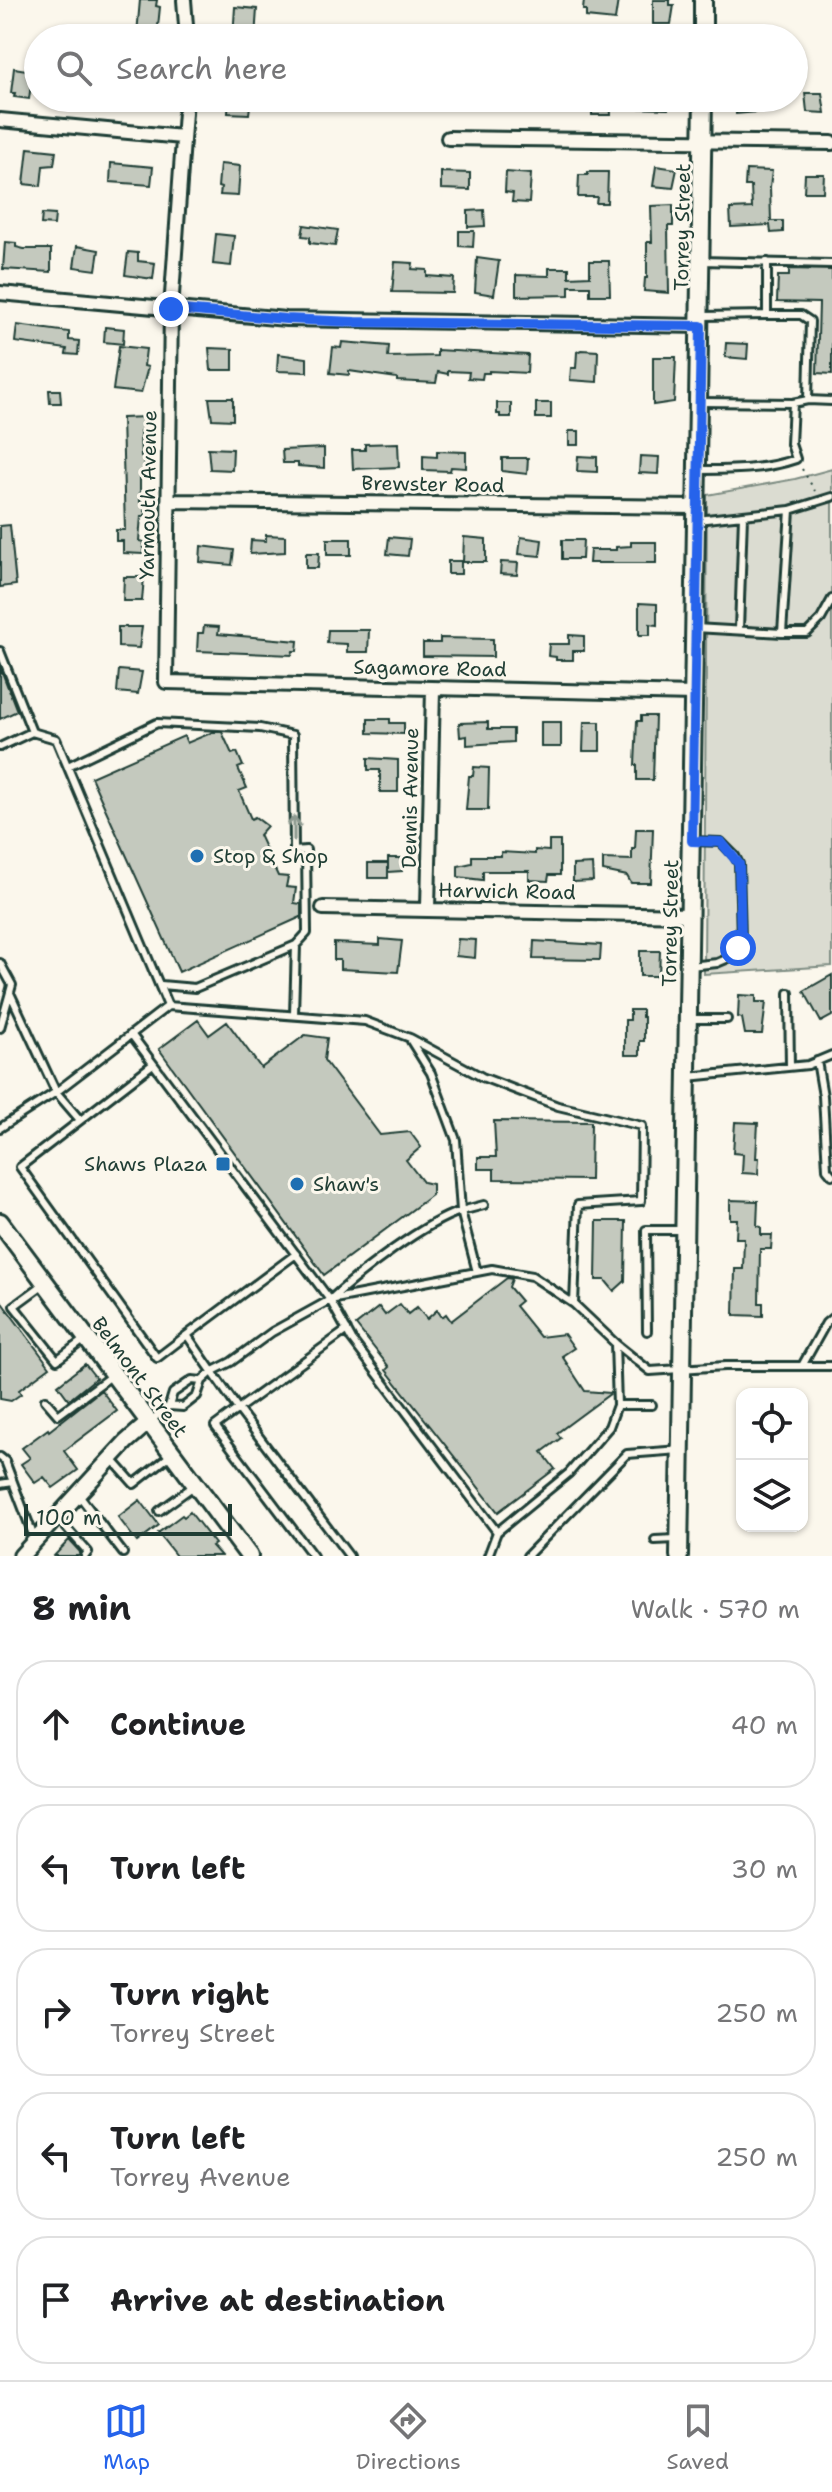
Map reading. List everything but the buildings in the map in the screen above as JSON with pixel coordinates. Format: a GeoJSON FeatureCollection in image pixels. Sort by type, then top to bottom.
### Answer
{"type":"FeatureCollection","features":[{"type":"Feature","properties":{"kind":"main road"},"geometry":{"type":"LineString","coordinates":[[703,0],[703,24]]}},
{"type":"Feature","properties":{"kind":"main road","name":"Torrey Street"},"geometry":{"type":"LineString","coordinates":[[679,1548],[703,112]]}},
{"type":"Feature","properties":{"kind":"main road","name":"Belmont Street"},"geometry":{"type":"LineString","coordinates":[[0,1222],[249,1556]]}},
{"type":"Feature","properties":{"kind":"street"},"geometry":{"type":"LineString","coordinates":[[184,0],[186,24]]}},
{"type":"Feature","properties":{"kind":"street","name":"Yarmouth Avenue"},"geometry":{"type":"LineString","coordinates":[[166,682],[171,309],[185,112]]}},
{"type":"Feature","properties":{"kind":"street"},"geometry":{"type":"LineString","coordinates":[[0,120],[182,137]]}},
{"type":"Feature","properties":{"kind":"street"},"geometry":{"type":"LineString","coordinates":[[448,138],[832,143]]}},
{"type":"Feature","properties":{"kind":"street"},"geometry":{"type":"LineString","coordinates":[[0,293],[328,321],[700,321]]}},
{"type":"Feature","properties":{"kind":"street","name":"Brewster Road"},"geometry":{"type":"LineString","coordinates":[[168,501],[697,514]]}},
{"type":"Feature","properties":{"kind":"street","name":"Sagamore Road"},"geometry":{"type":"LineString","coordinates":[[166,682],[694,694]]}},
{"type":"Feature","properties":{"kind":"street","name":"Dennis Avenue"},"geometry":{"type":"LineString","coordinates":[[428,908],[433,689]]}},
{"type":"Feature","properties":{"kind":"street","name":"Harwich Road"},"geometry":{"type":"LineString","coordinates":[[323,908],[690,915]]}},
{"type":"Feature","properties":{"kind":"street"},"geometry":{"type":"LineString","coordinates":[[23,1555],[111,1458],[149,1422]]}},
{"type":"Feature","properties":{"kind":"lane"},"geometry":{"type":"LineString","coordinates":[[702,261],[832,264]]}},
{"type":"Feature","properties":{"kind":"lane"},"geometry":{"type":"LineString","coordinates":[[767,262],[767,315]]}},
{"type":"Feature","properties":{"kind":"lane"},"geometry":{"type":"LineString","coordinates":[[700,321],[767,315],[801,315],[810,321],[808,400]]}},
{"type":"Feature","properties":{"kind":"lane"},"geometry":{"type":"LineString","coordinates":[[699,402],[832,401]]}},
{"type":"Feature","properties":{"kind":"lane"},"geometry":{"type":"LineString","coordinates":[[698,470],[741,470],[781,465],[796,459],[791,444],[793,403]]}},
{"type":"Feature","properties":{"kind":"lane"},"geometry":{"type":"LineString","coordinates":[[697,514],[743,516],[790,510],[832,497]]}},
{"type":"Feature","properties":{"kind":"lane"},"geometry":{"type":"LineString","coordinates":[[782,633],[790,510]]}},
{"type":"Feature","properties":{"kind":"lane"},"geometry":{"type":"LineString","coordinates":[[739,629],[743,516]]}},
{"type":"Feature","properties":{"kind":"lane"},"geometry":{"type":"LineString","coordinates":[[695,628],[807,633],[821,619],[832,599]]}},
{"type":"Feature","properties":{"kind":"lane"},"geometry":{"type":"LineString","coordinates":[[0,651],[32,732]]}},
{"type":"Feature","properties":{"kind":"lane"},"geometry":{"type":"LineString","coordinates":[[68,766],[157,723],[260,728],[293,735],[294,851],[306,850],[307,933],[296,945],[195,988],[161,985]]}},
{"type":"Feature","properties":{"kind":"lane"},"geometry":{"type":"LineString","coordinates":[[0,747],[32,732],[56,739],[168,1006]]}},
{"type":"Feature","properties":{"kind":"lane"},"geometry":{"type":"LineString","coordinates":[[690,966],[717,963],[731,957],[741,939],[739,864],[735,856],[721,842],[692,841]]}},
{"type":"Feature","properties":{"kind":"lane"},"geometry":{"type":"LineString","coordinates":[[294,1014],[296,945]]}},
{"type":"Feature","properties":{"kind":"lane"},"geometry":{"type":"LineString","coordinates":[[0,1028],[12,985],[1,967]]}},
{"type":"Feature","properties":{"kind":"lane"},"geometry":{"type":"LineString","coordinates":[[10,993],[56,1092],[80,1120]]}},
{"type":"Feature","properties":{"kind":"lane"},"geometry":{"type":"LineString","coordinates":[[789,993],[790,1066]]}},
{"type":"Feature","properties":{"kind":"lane"},"geometry":{"type":"LineString","coordinates":[[0,1128],[56,1092],[168,1006],[365,1021],[410,1038],[482,1077],[558,1106],[642,1126],[641,1201],[578,1205],[574,1304]]}},
{"type":"Feature","properties":{"kind":"lane"},"geometry":{"type":"LineString","coordinates":[[689,1019],[727,1019]]}},
{"type":"Feature","properties":{"kind":"lane"},"geometry":{"type":"LineString","coordinates":[[131,1034],[330,1300],[347,1330],[497,1532]]}},
{"type":"Feature","properties":{"kind":"lane"},"geometry":{"type":"LineString","coordinates":[[410,1038],[431,1073],[456,1140],[461,1211],[477,1272]]}},
{"type":"Feature","properties":{"kind":"lane"},"geometry":{"type":"LineString","coordinates":[[688,1077],[808,1065],[832,1055]]}},
{"type":"Feature","properties":{"kind":"lane"},"geometry":{"type":"LineString","coordinates":[[817,1061],[829,1135],[827,1169],[832,1175]]}},
{"type":"Feature","properties":{"kind":"lane"},"geometry":{"type":"LineString","coordinates":[[153,1064],[20,1167],[157,1358],[296,1254]]}},
{"type":"Feature","properties":{"kind":"lane"},"geometry":{"type":"LineString","coordinates":[[823,1096],[832,1094]]}},
{"type":"Feature","properties":{"kind":"lane"},"geometry":{"type":"LineString","coordinates":[[169,1406],[183,1407],[197,1396],[202,1381],[213,1371],[231,1362],[272,1332],[330,1300],[348,1283],[443,1216],[484,1205]]}},
{"type":"Feature","properties":{"kind":"lane"},"geometry":{"type":"LineString","coordinates":[[647,1331],[646,1230],[686,1230]]}},
{"type":"Feature","properties":{"kind":"lane"},"geometry":{"type":"LineString","coordinates":[[330,1300],[492,1269],[532,1276],[574,1304],[650,1371],[763,1364],[832,1366]]}},
{"type":"Feature","properties":{"kind":"lane"},"geometry":{"type":"LineString","coordinates":[[44,1284],[14,1306],[57,1360],[87,1338]]}},
{"type":"Feature","properties":{"kind":"lane"},"geometry":{"type":"LineString","coordinates":[[802,1366],[826,1323],[832,1318]]}},
{"type":"Feature","properties":{"kind":"lane"},"geometry":{"type":"LineString","coordinates":[[313,1556],[215,1426],[347,1330]]}},
{"type":"Feature","properties":{"kind":"lane"},"geometry":{"type":"LineString","coordinates":[[187,1335],[238,1409],[349,1556]]}},
{"type":"Feature","properties":{"kind":"lane"},"geometry":{"type":"LineString","coordinates":[[488,1556],[497,1532],[569,1473],[609,1427],[617,1405],[615,1343]]}},
{"type":"Feature","properties":{"kind":"lane"},"geometry":{"type":"LineString","coordinates":[[45,1400],[58,1415],[114,1374]]}},
{"type":"Feature","properties":{"kind":"lane"},"geometry":{"type":"LineString","coordinates":[[149,1422],[169,1406],[173,1393],[192,1380],[202,1381]]}},
{"type":"Feature","properties":{"kind":"lane"},"geometry":{"type":"LineString","coordinates":[[617,1405],[652,1405]]}},
{"type":"Feature","properties":{"kind":"lane"},"geometry":{"type":"LineString","coordinates":[[527,1556],[627,1454],[680,1450]]}},
{"type":"Feature","properties":{"kind":"lane"},"geometry":{"type":"LineString","coordinates":[[111,1458],[134,1484],[172,1454]]}},
{"type":"Feature","properties":{"kind":"lane"},"geometry":{"type":"LineString","coordinates":[[0,1457],[5,1461],[35,1540]]}},
{"type":"Feature","properties":{"kind":"lane"},"geometry":{"type":"LineString","coordinates":[[0,1484],[13,1482]]}},
{"type":"Feature","properties":{"kind":"lane"},"geometry":{"type":"LineString","coordinates":[[159,1511],[195,1485]]}},
{"type":"Feature","properties":{"kind":"lane"},"geometry":{"type":"LineString","coordinates":[[78,1494],[123,1553]]}},
{"type":"Feature","properties":{"kind":"lane"},"geometry":{"type":"LineString","coordinates":[[57,1517],[88,1552],[85,1556]]}},
{"type":"Feature","properties":{"kind":"lane"},"geometry":{"type":"LineString","coordinates":[[655,1540],[679,1548]]}},
{"type":"Feature","properties":{"kind":"path"},"geometry":{"type":"LineString","coordinates":[[796,459],[820,499]]}},
{"type":"Feature","properties":{"kind":"shaded area"},"geometry":{"type":"Polygon","coordinates":[[[832,469],[832,966],[704,974],[707,495],[832,469]]]}},
{"type":"Feature","properties":{"kind":"place","name":"Stop & Shop"},"geometry":{"type":"Point","coordinates":[197,856]}},
{"type":"Feature","properties":{"kind":"place","name":"Shaws Plaza"},"geometry":{"type":"Point","coordinates":[223,1164]}},
{"type":"Feature","properties":{"kind":"place","name":"Shaw's"},"geometry":{"type":"Point","coordinates":[297,1184]}},
{"type":"Feature","properties":{"kind":"route"},"geometry":{"type":"LineString","coordinates":[[171,309],[355,322],[701,326],[692,841],[721,842],[739,864],[741,939],[738,948]]}}]}
